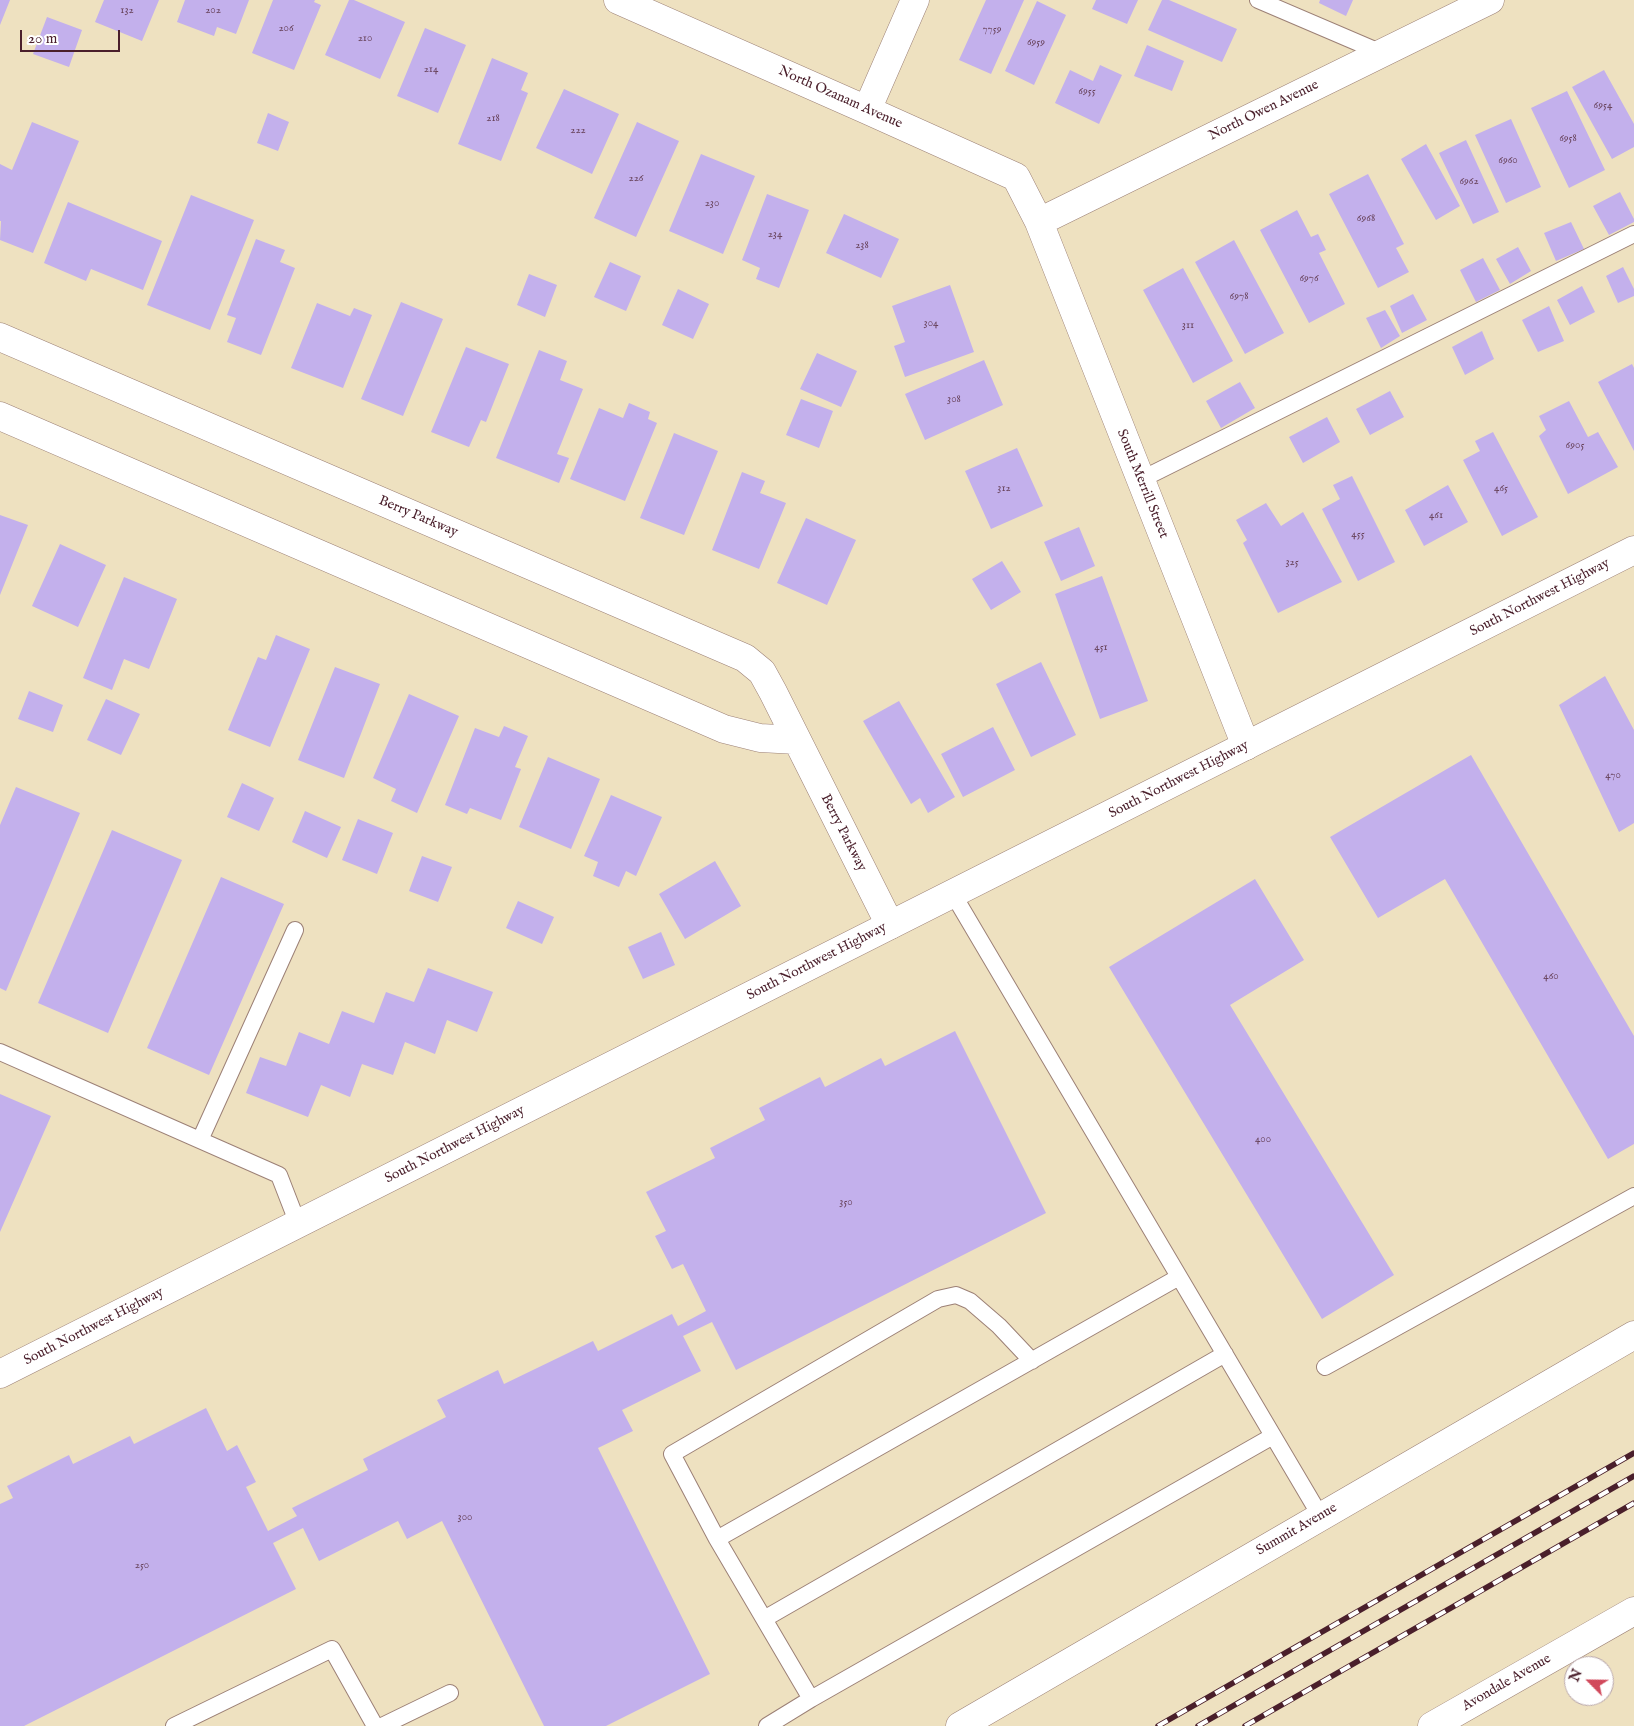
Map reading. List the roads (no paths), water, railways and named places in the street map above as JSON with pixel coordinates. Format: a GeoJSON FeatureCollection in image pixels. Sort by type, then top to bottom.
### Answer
{"type":"FeatureCollection","features":[{"type":"Feature","properties":{"kind":"street","name":"North Ozanam Avenue"},"geometry":{"type":"LineString","coordinates":[[618,0],[1016,177],[1038,222]]}},
{"type":"Feature","properties":{"kind":"street"},"geometry":{"type":"LineString","coordinates":[[867,110],[915,0]]}},
{"type":"Feature","properties":{"kind":"street","name":"North Owen Avenue"},"geometry":{"type":"LineString","coordinates":[[1038,222],[1490,0]]}},
{"type":"Feature","properties":{"kind":"street","name":"South Merrill Street"},"geometry":{"type":"LineString","coordinates":[[1038,222],[1246,746]]}},
{"type":"Feature","properties":{"kind":"street","name":"Berry Parkway"},"geometry":{"type":"LineString","coordinates":[[0,338],[745,658],[762,672],[890,925]]}},
{"type":"Feature","properties":{"kind":"street"},"geometry":{"type":"LineString","coordinates":[[0,416],[724,730],[760,738],[797,740]]}},
{"type":"Feature","properties":{"kind":"street","name":"South Northwest Highway"},"geometry":{"type":"LineString","coordinates":[[0,1374],[1634,550]]}},
{"type":"Feature","properties":{"kind":"street","name":"Summit Avenue"},"geometry":{"type":"LineString","coordinates":[[960,1726],[1634,1335]]}},
{"type":"Feature","properties":{"kind":"street","name":"Avondale Avenue"},"geometry":{"type":"LineString","coordinates":[[1432,1726],[1634,1611]]}},
{"type":"Feature","properties":{"kind":"lane"},"geometry":{"type":"LineString","coordinates":[[1258,0],[1382,53]]}},
{"type":"Feature","properties":{"kind":"lane"},"geometry":{"type":"LineString","coordinates":[[1140,480],[1634,234]]}},
{"type":"Feature","properties":{"kind":"lane"},"geometry":{"type":"LineString","coordinates":[[953,894],[1321,1516]]}},
{"type":"Feature","properties":{"kind":"lane"},"geometry":{"type":"LineString","coordinates":[[200,1140],[295,930]]}},
{"type":"Feature","properties":{"kind":"lane"},"geometry":{"type":"LineString","coordinates":[[0,1052],[279,1175],[298,1224]]}},
{"type":"Feature","properties":{"kind":"lane"},"geometry":{"type":"LineString","coordinates":[[1325,1368],[1634,1196]]}},
{"type":"Feature","properties":{"kind":"lane"},"geometry":{"type":"LineString","coordinates":[[717,1539],[1179,1277]]}},
{"type":"Feature","properties":{"kind":"lane"},"geometry":{"type":"LineString","coordinates":[[811,1699],[717,1539],[672,1454],[938,1300],[956,1295],[970,1301],[999,1326],[1032,1361]]}},
{"type":"Feature","properties":{"kind":"lane"},"geometry":{"type":"LineString","coordinates":[[764,1620],[1225,1354]]}},
{"type":"Feature","properties":{"kind":"lane"},"geometry":{"type":"LineString","coordinates":[[767,1726],[811,1699],[1273,1436]]}},
{"type":"Feature","properties":{"kind":"lane"},"geometry":{"type":"LineString","coordinates":[[174,1726],[332,1649],[375,1726]]}},
{"type":"Feature","properties":{"kind":"lane"},"geometry":{"type":"LineString","coordinates":[[382,1726],[450,1693]]}},
{"type":"Feature","properties":{"kind":"railway"},"geometry":{"type":"LineString","coordinates":[[1158,1726],[1634,1453]]}},
{"type":"Feature","properties":{"kind":"railway"},"geometry":{"type":"LineString","coordinates":[[1198,1726],[1634,1476]]}},
{"type":"Feature","properties":{"kind":"railway"},"geometry":{"type":"LineString","coordinates":[[1245,1726],[1634,1503]]}}]}
